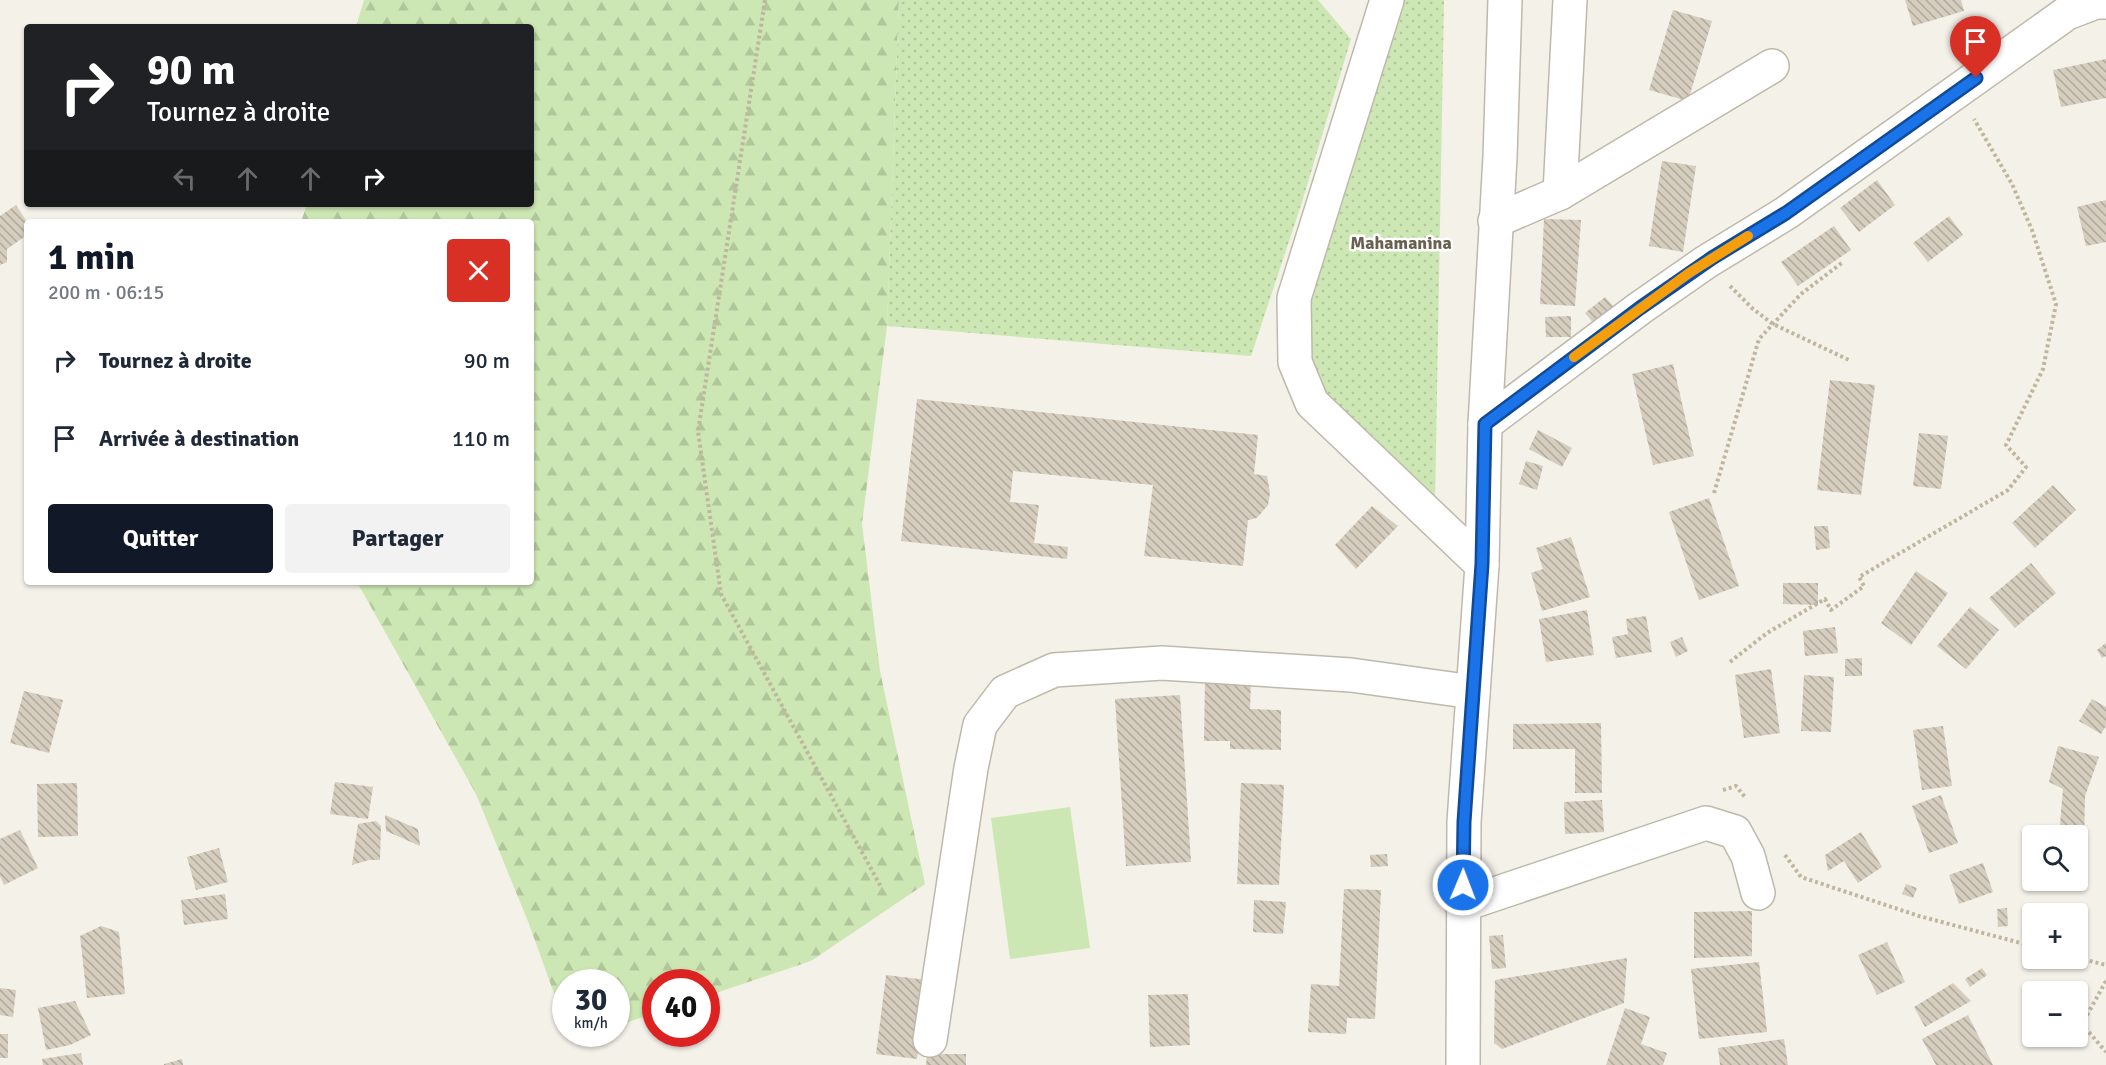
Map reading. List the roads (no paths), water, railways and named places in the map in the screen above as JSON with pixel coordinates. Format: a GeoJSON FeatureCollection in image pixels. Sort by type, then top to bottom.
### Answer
{"type":"FeatureCollection","features":[{"type":"Feature","properties":{"kind":"street"},"geometry":{"type":"LineString","coordinates":[[1387,0],[1294,298],[1295,362],[1312,403],[1482,564]]}},
{"type":"Feature","properties":{"kind":"street"},"geometry":{"type":"LineString","coordinates":[[1463,1065],[1464,822],[1482,564],[1485,424],[1500,157],[1505,0]]}},
{"type":"Feature","properties":{"kind":"street"},"geometry":{"type":"LineString","coordinates":[[1560,193],[1570,0]]}},
{"type":"Feature","properties":{"kind":"street"},"geometry":{"type":"LineString","coordinates":[[1485,424],[1640,308],[1706,262],[1786,213],[2067,13],[2096,2],[2106,2]]}},
{"type":"Feature","properties":{"kind":"street"},"geometry":{"type":"LineString","coordinates":[[1495,221],[1560,193],[1772,66]]}},
{"type":"Feature","properties":{"kind":"street"},"geometry":{"type":"LineString","coordinates":[[930,1040],[971,768],[980,725],[1005,692],[1054,670],[1162,663],[1351,675],[1473,692]]}},
{"type":"Feature","properties":{"kind":"street"},"geometry":{"type":"LineString","coordinates":[[1462,905],[1706,823],[1735,832],[1748,855],[1758,893]]}},
{"type":"Feature","properties":{"kind":"district","name":"Mahamanina"},"geometry":{"type":"Point","coordinates":[1401,243]}}]}
